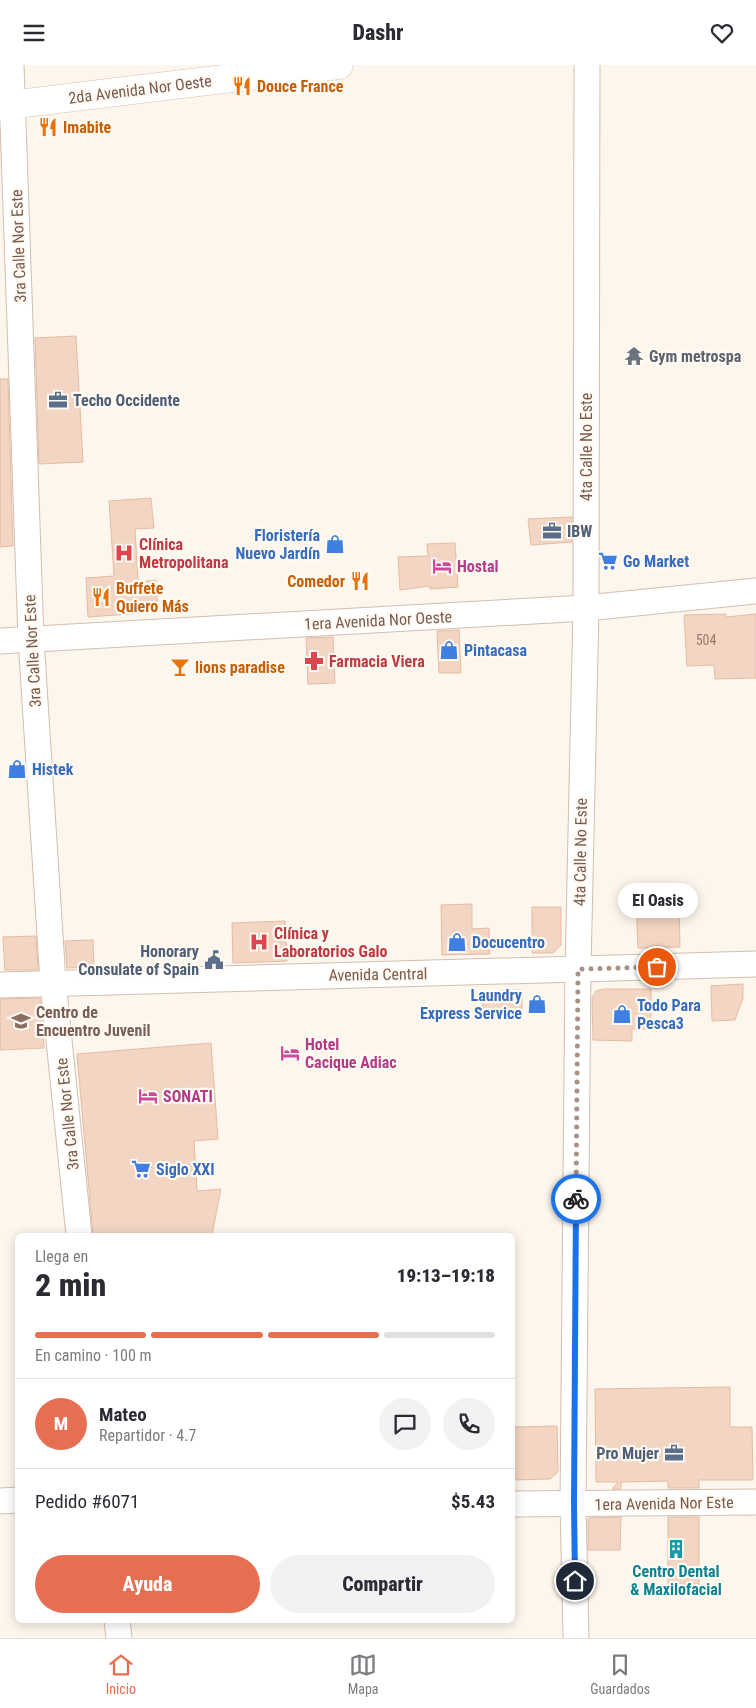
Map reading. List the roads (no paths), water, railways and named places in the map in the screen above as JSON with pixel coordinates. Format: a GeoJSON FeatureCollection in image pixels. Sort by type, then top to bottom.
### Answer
{"type":"FeatureCollection","features":[{"type":"Feature","properties":{"kind":"street","name":"3ra Calle Nor Este"},"geometry":{"type":"LineString","coordinates":[[11,65],[6,105],[31,639],[53,982],[79,1233]]}},
{"type":"Feature","properties":{"kind":"street","name":"2da Avenida Nor Oeste"},"geometry":{"type":"LineString","coordinates":[[6,105],[339,65]]}},
{"type":"Feature","properties":{"kind":"street","name":"4ta Calle No Este"},"geometry":{"type":"LineString","coordinates":[[576,1638],[574,1504],[578,969],[586,608],[587,65]]}},
{"type":"Feature","properties":{"kind":"street","name":"1era Avenida Nor Oeste"},"geometry":{"type":"LineString","coordinates":[[0,641],[586,608],[756,591]]}},
{"type":"Feature","properties":{"kind":"street","name":"Avenida Central"},"geometry":{"type":"LineString","coordinates":[[0,985],[53,982],[756,964]]}},
{"type":"Feature","properties":{"kind":"street"},"geometry":{"type":"LineString","coordinates":[[0,1501],[15,1500]]}},
{"type":"Feature","properties":{"kind":"street","name":"1era Avenida Nor Este"},"geometry":{"type":"LineString","coordinates":[[515,1504],[756,1502]]}},
{"type":"Feature","properties":{"kind":"street"},"geometry":{"type":"LineString","coordinates":[[117,1623],[119,1638]]}},
{"type":"Feature","properties":{"kind":"place","name":"Douce France"},"geometry":{"type":"Point","coordinates":[242,86]}},
{"type":"Feature","properties":{"kind":"place","name":"Imabite"},"geometry":{"type":"Point","coordinates":[48,127]}},
{"type":"Feature","properties":{"kind":"place","name":"Gym metrospa"},"geometry":{"type":"Point","coordinates":[634,356]}},
{"type":"Feature","properties":{"kind":"place","name":"Techo Occidente"},"geometry":{"type":"Point","coordinates":[58,400]}},
{"type":"Feature","properties":{"kind":"place","name":"IBW"},"geometry":{"type":"Point","coordinates":[552,531]}},
{"type":"Feature","properties":{"kind":"place","name":"Floristería Nuevo Jardín"},"geometry":{"type":"Point","coordinates":[335,544]}},
{"type":"Feature","properties":{"kind":"place","name":"Clínica Metropolitana"},"geometry":{"type":"Point","coordinates":[124,553]}},
{"type":"Feature","properties":{"kind":"place","name":"Go Market"},"geometry":{"type":"Point","coordinates":[608,561]}},
{"type":"Feature","properties":{"kind":"place","name":"Hostal"},"geometry":{"type":"Point","coordinates":[442,566]}},
{"type":"Feature","properties":{"kind":"place","name":"Comedor"},"geometry":{"type":"Point","coordinates":[360,581]}},
{"type":"Feature","properties":{"kind":"place","name":"Buffete Quiero Más"},"geometry":{"type":"Point","coordinates":[101,597]}},
{"type":"Feature","properties":{"kind":"place","name":"Pintacasa"},"geometry":{"type":"Point","coordinates":[449,650]}},
{"type":"Feature","properties":{"kind":"place","name":"Farmacia Viera"},"geometry":{"type":"Point","coordinates":[314,661]}},
{"type":"Feature","properties":{"kind":"place","name":"lions paradise"},"geometry":{"type":"Point","coordinates":[180,667]}},
{"type":"Feature","properties":{"kind":"place","name":"Histek"},"geometry":{"type":"Point","coordinates":[17,769]}},
{"type":"Feature","properties":{"kind":"place","name":"Clínica y Laboratorios Galo"},"geometry":{"type":"Point","coordinates":[259,942]}},
{"type":"Feature","properties":{"kind":"place","name":"Docucentro"},"geometry":{"type":"Point","coordinates":[457,942]}},
{"type":"Feature","properties":{"kind":"place","name":"Honorary Consulate of Spain"},"geometry":{"type":"Point","coordinates":[214,960]}},
{"type":"Feature","properties":{"kind":"place","name":"El Oasis"},"geometry":{"type":"Point","coordinates":[657,967]}},
{"type":"Feature","properties":{"kind":"place","name":"Laundry Express Service"},"geometry":{"type":"Point","coordinates":[537,1004]}},
{"type":"Feature","properties":{"kind":"place","name":"Todo Para Pesca3"},"geometry":{"type":"Point","coordinates":[622,1014]}},
{"type":"Feature","properties":{"kind":"place","name":"Centro de Encuentro Juvenil"},"geometry":{"type":"Point","coordinates":[21,1021]}},
{"type":"Feature","properties":{"kind":"place","name":"Hotel Cacique Adiac"},"geometry":{"type":"Point","coordinates":[290,1053]}},
{"type":"Feature","properties":{"kind":"place","name":"SONATI"},"geometry":{"type":"Point","coordinates":[148,1096]}},
{"type":"Feature","properties":{"kind":"place","name":"Siglo XXI"},"geometry":{"type":"Point","coordinates":[141,1169]}},
{"type":"Feature","properties":{"kind":"place","name":"Pro Mujer"},"geometry":{"type":"Point","coordinates":[674,1453]}},
{"type":"Feature","properties":{"kind":"place","name":"Centro Dental & Maxilofacial"},"geometry":{"type":"Point","coordinates":[676,1549]}}]}
